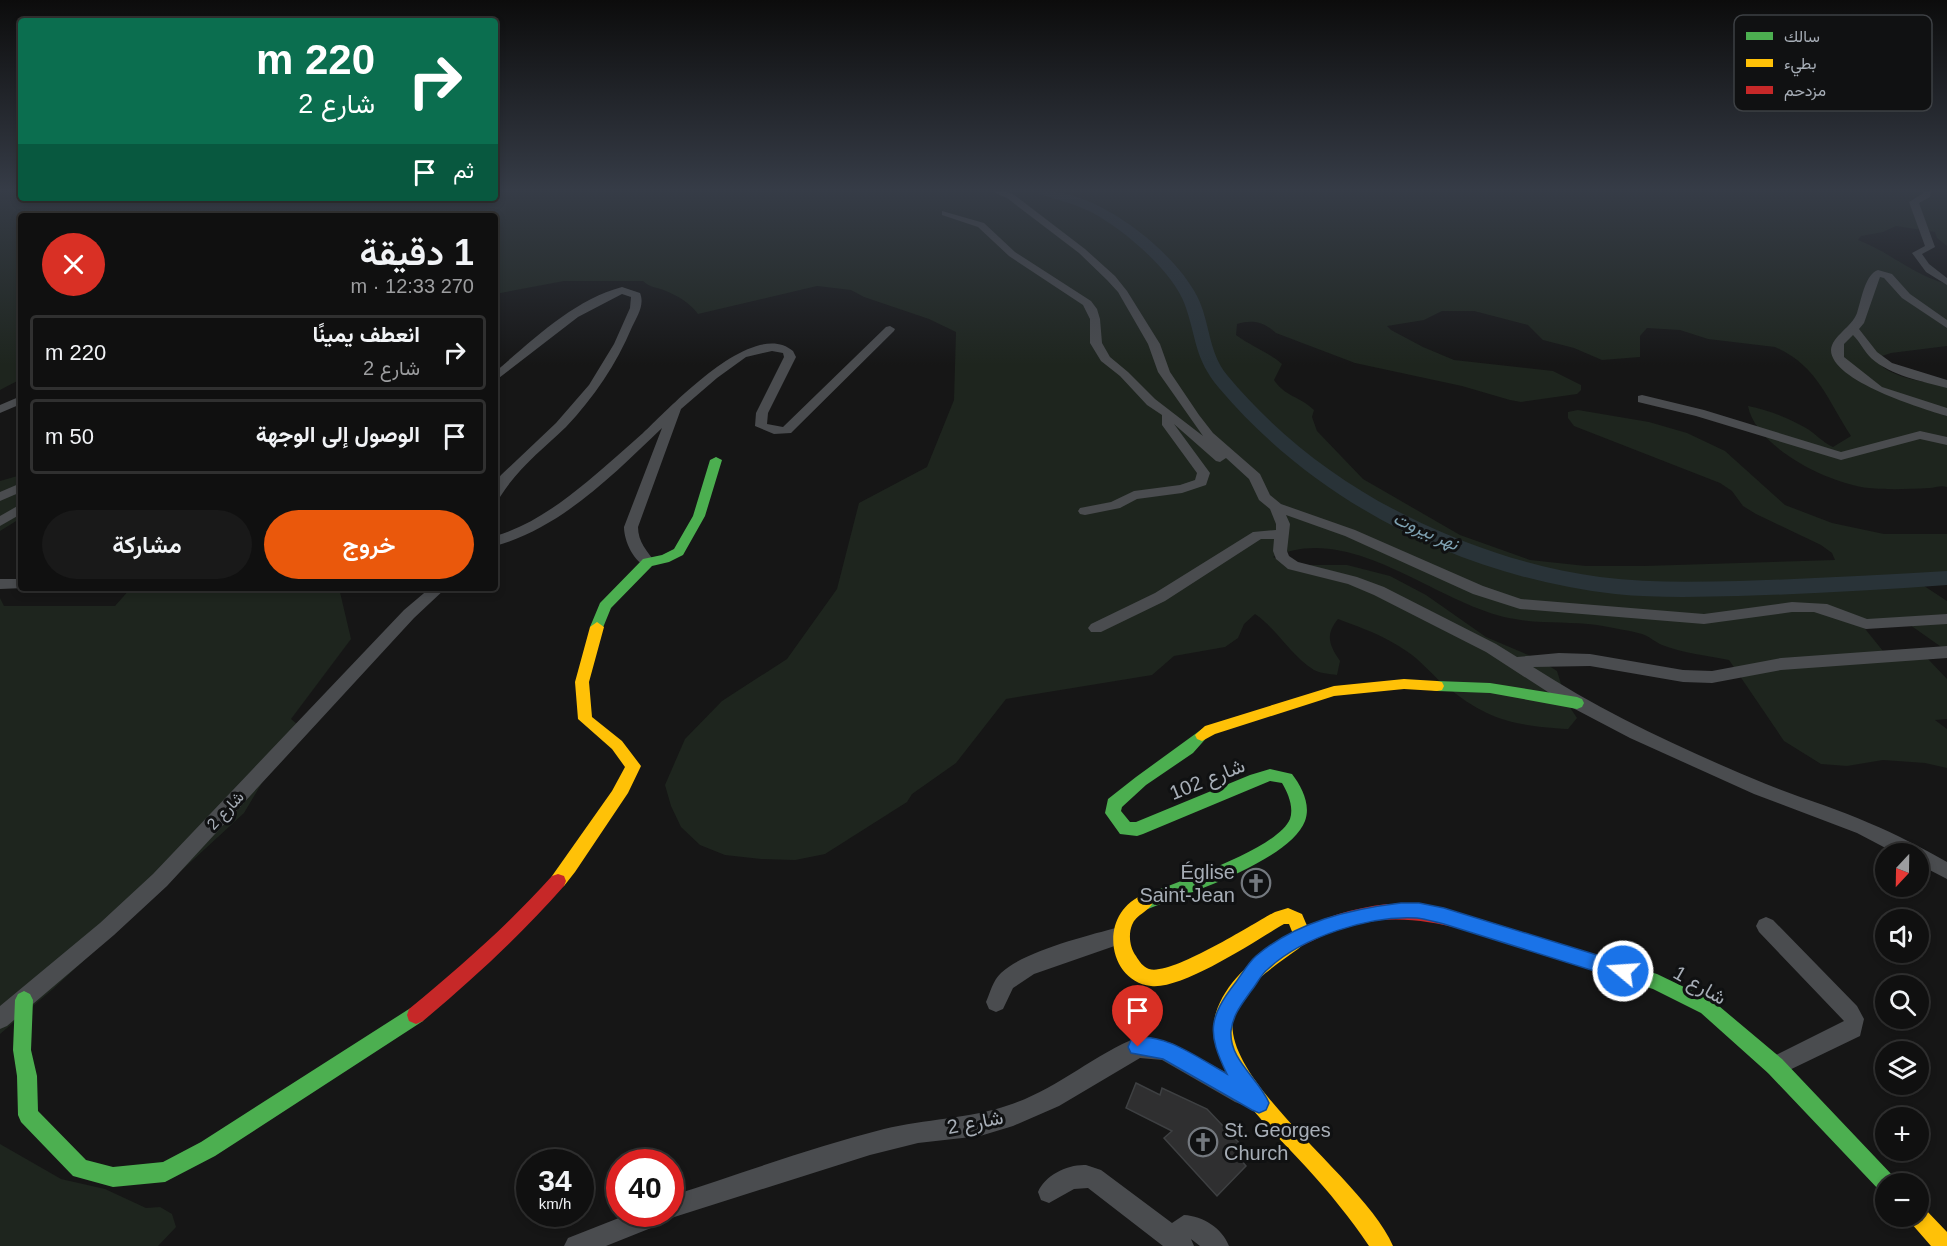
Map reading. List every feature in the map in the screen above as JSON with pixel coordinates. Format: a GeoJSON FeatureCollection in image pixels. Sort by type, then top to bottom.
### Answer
{"type":"FeatureCollection","features":[{"type":"Feature","properties":{"kind":"street"},"geometry":{"type":"LineString","coordinates":[[1006,249],[1087,303],[1092,309],[1096,343],[1100,353],[1151,402],[1232,469],[1259,486]]}},
{"type":"Feature","properties":{"kind":"street"},"geometry":{"type":"LineString","coordinates":[[1080,249],[1122,291],[1154,344],[1164,372],[1194,417],[1209,436],[1255,477],[1263,497],[1276,507],[1350,533],[1478,590],[1520,604],[1704,619],[1792,607],[1827,609],[1866,624],[1947,619]]}},
{"type":"Feature","properties":{"kind":"street"},"geometry":{"type":"LineString","coordinates":[[1925,249],[1917,253],[1918,258],[1947,282]]}},
{"type":"Feature","properties":{"kind":"street"},"geometry":{"type":"LineString","coordinates":[[1947,325],[1906,296],[1888,276],[1878,273],[1875,275],[1864,313],[1837,350],[1839,358],[1855,374],[1887,394],[1947,411]]}},
{"type":"Feature","properties":{"kind":"street"},"geometry":{"type":"LineString","coordinates":[[498,376],[552,332],[601,298],[622,290],[636,295],[635,307],[615,357],[570,414],[513,468],[498,488]]}},
{"type":"Feature","properties":{"kind":"street"},"geometry":{"type":"LineString","coordinates":[[498,540],[519,533],[558,509],[603,474],[723,368],[744,354],[757,348],[777,347],[787,351],[790,357],[760,421],[761,426],[767,429],[787,430],[890,329]]}},
{"type":"Feature","properties":{"kind":"street"},"geometry":{"type":"LineString","coordinates":[[1853,330],[1862,335],[1873,354],[1880,359],[1914,376],[1947,384]]}},
{"type":"Feature","properties":{"kind":"street"},"geometry":{"type":"LineString","coordinates":[[1642,399],[1710,416],[1840,456],[1920,435],[1947,441]]}},
{"type":"Feature","properties":{"kind":"street"},"geometry":{"type":"LineString","coordinates":[[0,409],[18,401]]}},
{"type":"Feature","properties":{"kind":"street"},"geometry":{"type":"LineString","coordinates":[[648,562],[642,558],[631,527],[676,408]]}},
{"type":"Feature","properties":{"kind":"street"},"geometry":{"type":"LineString","coordinates":[[1085,511],[1115,505],[1134,495],[1182,489],[1201,482],[1204,473],[1168,425],[1168,414]]}},
{"type":"Feature","properties":{"kind":"street"},"geometry":{"type":"LineString","coordinates":[[24,1000],[22,1050],[27,1076],[28,1115],[80,1169],[113,1177],[165,1172],[208,1149],[419,1014],[479,962],[553,889],[574,863],[598,823],[628,781],[633,766],[616,741],[585,718],[580,691],[592,639],[605,606],[648,562],[665,559],[679,552],[699,516],[716,460]]}},
{"type":"Feature","properties":{"kind":"street"},"geometry":{"type":"LineString","coordinates":[[0,497],[18,488]]}},
{"type":"Feature","properties":{"kind":"street"},"geometry":{"type":"LineString","coordinates":[[1276,507],[1283,524],[1280,551],[1282,559],[1293,566],[1352,580],[1429,614],[1515,663],[1577,703],[1636,734],[1760,789],[1863,828],[1894,843]]}},
{"type":"Feature","properties":{"kind":"street"},"geometry":{"type":"LineString","coordinates":[[0,522],[18,510]]}},
{"type":"Feature","properties":{"kind":"street"},"geometry":{"type":"LineString","coordinates":[[1096,628],[1160,597],[1258,535],[1283,534]]}},
{"type":"Feature","properties":{"kind":"street"},"geometry":{"type":"LineString","coordinates":[[0,584],[18,584]]}},
{"type":"Feature","properties":{"kind":"street","name":"شارع 2"},"geometry":{"type":"LineString","coordinates":[[0,1019],[160,880],[409,614],[436,591]]}},
{"type":"Feature","properties":{"kind":"street"},"geometry":{"type":"LineString","coordinates":[[1515,663],[1590,660],[1683,676],[1712,677],[1781,664],[1947,652]]}},
{"type":"Feature","properties":{"kind":"street","name":"شارع 102"},"geometry":{"type":"LineString","coordinates":[[1119,936],[1121,921],[1139,904],[1255,858],[1297,822],[1299,801],[1295,789],[1287,778],[1270,775],[1250,781],[1137,829],[1126,829],[1118,822],[1113,813],[1114,804],[1210,730],[1313,696],[1364,687],[1404,684],[1490,688],[1577,703]]}},
{"type":"Feature","properties":{"kind":"street"},"geometry":{"type":"LineString","coordinates":[[1929,861],[1947,872]]}},
{"type":"Feature","properties":{"kind":"street","name":"شارع 1"},"geometry":{"type":"LineString","coordinates":[[1382,1246],[1311,1157],[1259,1103],[1238,1075],[1225,1050],[1222,1033],[1222,1021],[1226,1009],[1261,963],[1302,935],[1355,917],[1380,913],[1419,911],[1444,916],[1657,982],[1707,1008],[1775,1066],[1877,1173]]}},
{"type":"Feature","properties":{"kind":"street"},"geometry":{"type":"LineString","coordinates":[[996,1002],[1008,979],[1068,951],[1119,936],[1129,960],[1140,973],[1153,979],[1184,970],[1281,917],[1288,916],[1296,919],[1302,935]]}},
{"type":"Feature","properties":{"kind":"street"},"geometry":{"type":"LineString","coordinates":[[1766,926],[1850,1013],[1854,1025],[1853,1029],[1775,1066]]}},
{"type":"Feature","properties":{"kind":"street","name":"شارع 2"},"geometry":{"type":"LineString","coordinates":[[684,1204],[870,1144],[918,1132],[980,1125],[1013,1115],[1052,1098],[1138,1047],[1166,1050],[1259,1103]]}},
{"type":"Feature","properties":{"kind":"street"},"geometry":{"type":"LineString","coordinates":[[1049,1192],[1072,1177],[1082,1174],[1093,1178],[1178,1242],[1184,1227],[1193,1227],[1205,1234],[1217,1246]]}},
{"type":"Feature","properties":{"kind":"street"},"geometry":{"type":"LineString","coordinates":[[576,1246],[624,1227]]}},
{"type":"Feature","properties":{"kind":"street"},"geometry":{"type":"LineString","coordinates":[[1928,1227],[1945,1246]]}},
{"type":"Feature","properties":{"kind":"shaded area"},"geometry":{"type":"Polygon","coordinates":[[[0,249],[18,249],[18,381],[0,390],[0,249]]]}},
{"type":"Feature","properties":{"kind":"shaded area"},"geometry":{"type":"Polygon","coordinates":[[[498,249],[1877,249],[1922,275],[1947,284],[1947,346],[1891,353],[1876,358],[1881,365],[1897,375],[1947,386],[1947,487],[1891,489],[1853,485],[1816,471],[1780,449],[1765,436],[1754,421],[1748,406],[1793,421],[1833,447],[1851,436],[1828,397],[1811,374],[1789,355],[1775,347],[1708,339],[1680,330],[1647,328],[1640,336],[1640,357],[1602,360],[1574,348],[1543,340],[1528,325],[1474,311],[1442,311],[1424,320],[1387,326],[1423,347],[1454,360],[1553,371],[1581,385],[1581,390],[1577,394],[1521,402],[1462,386],[1355,363],[1276,333],[1258,322],[1237,324],[1236,335],[1282,364],[1274,380],[1283,390],[1314,410],[1312,417],[1317,431],[1363,479],[1460,535],[1530,560],[1586,566],[1644,566],[1835,560],[1832,553],[1821,545],[1743,506],[1732,491],[1720,483],[1574,426],[1568,418],[1568,412],[1578,410],[1649,422],[1687,433],[1725,451],[1785,505],[1832,523],[1884,534],[1947,534],[1947,582],[1918,582],[1947,601],[1947,651],[1903,620],[1862,625],[1891,661],[1928,659],[1947,679],[1947,719],[1935,720],[1947,729],[1947,768],[1925,763],[1883,760],[1847,766],[1821,764],[1784,741],[1729,660],[1670,648],[1645,635],[1626,630],[1587,624],[1515,619],[1456,599],[1365,557],[1334,549],[1303,549],[1273,557],[1292,565],[1347,565],[1390,576],[1426,595],[1486,637],[1540,660],[1557,671],[1567,703],[1577,718],[1568,729],[1532,726],[1489,714],[1461,697],[1403,648],[1338,619],[1330,635],[1331,645],[1340,661],[1337,675],[1319,672],[1305,664],[1255,614],[1244,624],[1238,638],[1225,647],[1174,656],[1152,675],[1006,699],[956,763],[912,794],[907,802],[825,854],[795,860],[725,855],[700,845],[681,827],[671,806],[665,785],[685,739],[722,701],[787,659],[837,589],[859,503],[927,467],[954,400],[956,332],[929,319],[864,297],[851,290],[817,286],[698,314],[679,298],[643,281],[564,281],[498,293],[498,249]]]}},
{"type":"Feature","properties":{"kind":"shaded area"},"geometry":{"type":"Polygon","coordinates":[[[18,476],[18,520],[0,531],[0,481],[18,476]]]}},
{"type":"Feature","properties":{"kind":"shaded area"},"geometry":{"type":"Polygon","coordinates":[[[128,591],[340,591],[351,639],[291,719],[297,724],[244,813],[53,989],[0,1034],[0,598],[4,606],[115,606],[128,591]]]}},
{"type":"Feature","properties":{"kind":"shaded area"},"geometry":{"type":"Polygon","coordinates":[[[0,1144],[61,1179],[105,1189],[146,1208],[160,1207],[172,1214],[176,1227],[158,1246],[0,1246],[0,1144]]]}},
{"type":"Feature","properties":{"kind":"building","name":"St. Georges Church"},"geometry":{"type":"Polygon","coordinates":[[[1136,1083],[1160,1095],[1162,1088],[1207,1109],[1242,1146],[1235,1153],[1246,1166],[1217,1196],[1164,1138],[1172,1131],[1126,1108],[1136,1083]]]}},
{"type":"Feature","properties":{"kind":"waterway","name":"نهر بيروت"},"geometry":{"type":"LineString","coordinates":[[1149,249],[1179,280],[1190,297],[1204,348],[1212,366],[1235,395],[1269,431],[1308,464],[1352,494],[1447,543],[1497,561],[1547,575],[1596,584],[1637,588],[1761,588],[1947,578]]}},
{"type":"Feature","properties":{"kind":"traffic: fast"},"geometry":{"type":"LineString","coordinates":[[597,627],[605,606],[648,562],[665,559],[679,552],[699,516],[716,460]]}},
{"type":"Feature","properties":{"kind":"traffic: fast"},"geometry":{"type":"LineString","coordinates":[[1437,686],[1490,688],[1577,703]]}},
{"type":"Feature","properties":{"kind":"traffic: fast"},"geometry":{"type":"LineString","coordinates":[[1145,902],[1205,879],[1253,857],[1289,833],[1297,821],[1298,804],[1290,783],[1287,778],[1270,775],[1250,781],[1137,829],[1126,829],[1113,813],[1114,804],[1141,781],[1188,749],[1202,735]]}},
{"type":"Feature","properties":{"kind":"traffic: fast"},"geometry":{"type":"LineString","coordinates":[[1531,943],[1657,982],[1707,1007],[1775,1066],[1877,1173]]}},
{"type":"Feature","properties":{"kind":"traffic: fast"},"geometry":{"type":"LineString","coordinates":[[24,1000],[22,1050],[27,1076],[28,1115],[80,1169],[113,1177],[165,1172],[208,1149],[416,1015]]}},
{"type":"Feature","properties":{"kind":"traffic: slow"},"geometry":{"type":"LineString","coordinates":[[558,881],[622,789],[633,766],[617,745],[585,719],[582,682],[597,627]]}},
{"type":"Feature","properties":{"kind":"traffic: slow"},"geometry":{"type":"LineString","coordinates":[[1202,735],[1210,730],[1334,691],[1404,684],[1437,686]]}},
{"type":"Feature","properties":{"kind":"traffic: slow"},"geometry":{"type":"LineString","coordinates":[[1145,902],[1132,910],[1124,921],[1121,933],[1122,946],[1133,968],[1142,975],[1152,978],[1166,976],[1199,963],[1281,917],[1288,916],[1296,919],[1302,935]]}},
{"type":"Feature","properties":{"kind":"traffic: slow"},"geometry":{"type":"LineString","coordinates":[[1297,940],[1259,967],[1235,992],[1224,1017],[1224,1041],[1234,1065],[1251,1091],[1323,1170],[1382,1246]]}},
{"type":"Feature","properties":{"kind":"traffic: slow"},"geometry":{"type":"LineString","coordinates":[[1928,1227],[1945,1246]]}},
{"type":"Feature","properties":{"kind":"traffic: jam"},"geometry":{"type":"LineString","coordinates":[[416,1015],[479,962],[525,918],[558,881]]}},
{"type":"Feature","properties":{"kind":"traffic: jam"},"geometry":{"type":"LineString","coordinates":[[1297,940],[1313,931],[1349,918],[1406,911],[1454,919],[1531,943]]}},
{"type":"Feature","properties":{"kind":"place","name":"Église Saint-Jean"},"geometry":{"type":"Point","coordinates":[1256,883]}},
{"type":"Feature","properties":{"kind":"place","name":"St. Georges Church"},"geometry":{"type":"Point","coordinates":[1203,1142]}},
{"type":"Feature","properties":{"kind":"route"},"geometry":{"type":"LineString","coordinates":[[1138,1047],[1166,1050],[1259,1103],[1238,1075],[1225,1050],[1222,1021],[1226,1009],[1261,963],[1302,935],[1367,915],[1401,910],[1444,916],[1623,971]]}}]}
